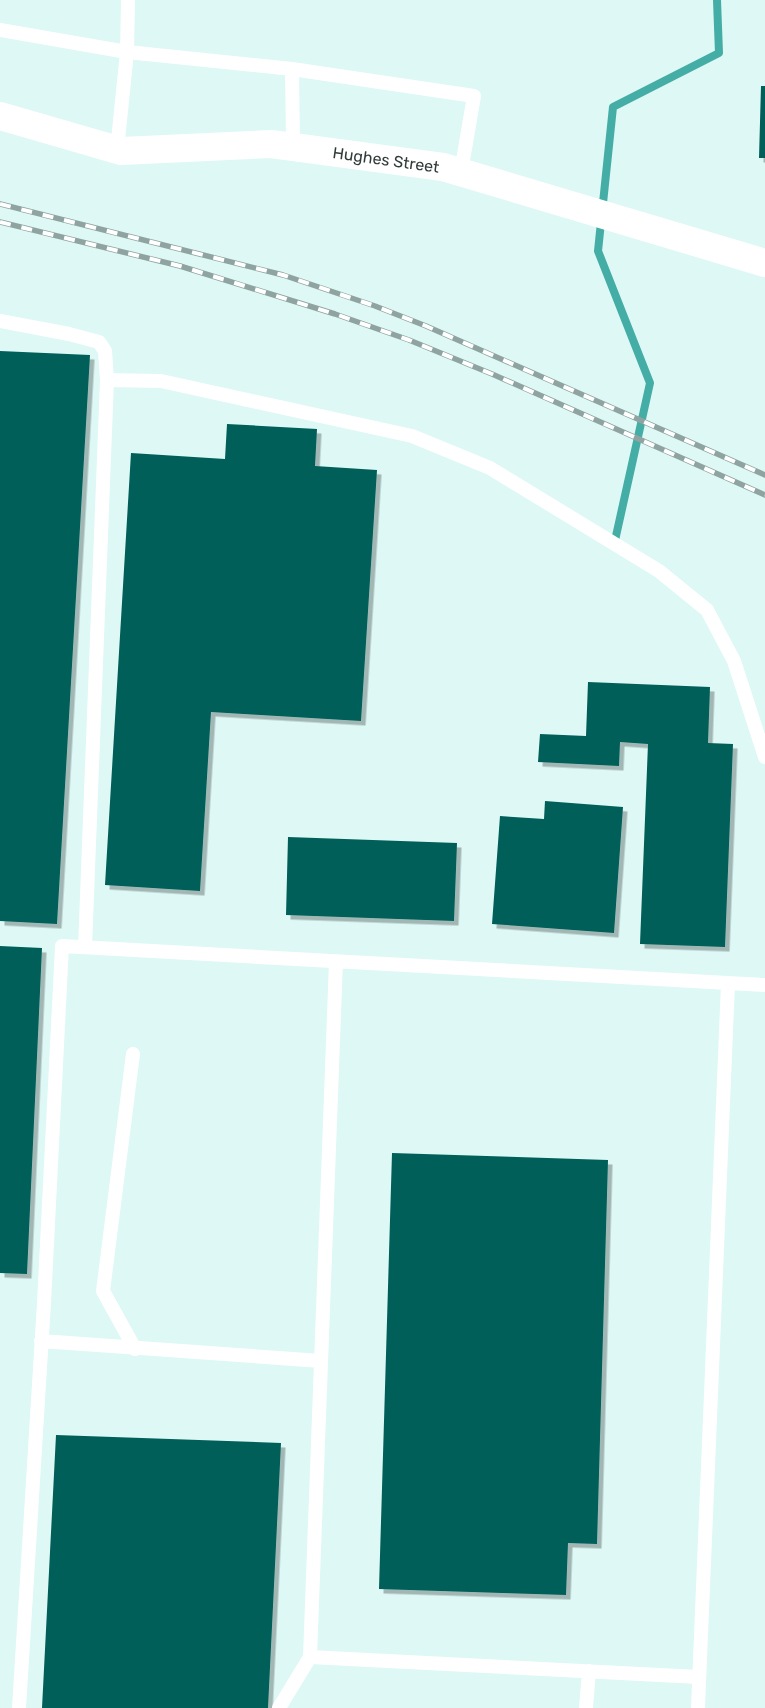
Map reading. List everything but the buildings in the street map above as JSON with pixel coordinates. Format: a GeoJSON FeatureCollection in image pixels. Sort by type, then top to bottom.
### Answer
{"type":"FeatureCollection","features":[{"type":"Feature","properties":{"kind":"street","name":"Hughes Street"},"geometry":{"type":"LineString","coordinates":[[0,116],[117,150],[271,144],[443,167],[765,263]]}},
{"type":"Feature","properties":{"kind":"lane"},"geometry":{"type":"LineString","coordinates":[[117,150],[127,52],[128,0]]}},
{"type":"Feature","properties":{"kind":"lane"},"geometry":{"type":"LineString","coordinates":[[0,30],[127,52],[292,69],[474,96],[461,172]]}},
{"type":"Feature","properties":{"kind":"lane"},"geometry":{"type":"LineString","coordinates":[[292,69],[293,146]]}},
{"type":"Feature","properties":{"kind":"lane"},"geometry":{"type":"LineString","coordinates":[[0,321],[69,334],[99,342],[105,351],[107,380],[86,947]]}},
{"type":"Feature","properties":{"kind":"lane"},"geometry":{"type":"LineString","coordinates":[[107,380],[161,381],[412,436],[490,468],[659,571],[707,610],[734,661],[765,757]]}},
{"type":"Feature","properties":{"kind":"lane"},"geometry":{"type":"LineString","coordinates":[[19,1708],[62,946],[765,985]]}},
{"type":"Feature","properties":{"kind":"lane"},"geometry":{"type":"LineString","coordinates":[[279,1708],[310,1657],[336,961]]}},
{"type":"Feature","properties":{"kind":"lane"},"geometry":{"type":"LineString","coordinates":[[698,1708],[728,983]]}},
{"type":"Feature","properties":{"kind":"lane"},"geometry":{"type":"LineString","coordinates":[[133,1054],[104,1291],[135,1349]]}},
{"type":"Feature","properties":{"kind":"lane"},"geometry":{"type":"LineString","coordinates":[[41,1341],[321,1361]]}},
{"type":"Feature","properties":{"kind":"lane"},"geometry":{"type":"LineString","coordinates":[[310,1657],[700,1677]]}},
{"type":"Feature","properties":{"kind":"lane"},"geometry":{"type":"LineString","coordinates":[[586,1708],[589,1671]]}},
{"type":"Feature","properties":{"kind":"waterway"},"geometry":{"type":"LineString","coordinates":[[614,545],[650,383],[598,251],[613,107],[719,53],[717,0]]}},
{"type":"Feature","properties":{"kind":"railway"},"geometry":{"type":"LineString","coordinates":[[0,204],[283,275],[375,306],[426,326],[765,475]]}},
{"type":"Feature","properties":{"kind":"railway"},"geometry":{"type":"LineString","coordinates":[[0,222],[180,266],[335,314],[409,340],[492,374],[765,495]]}}]}
